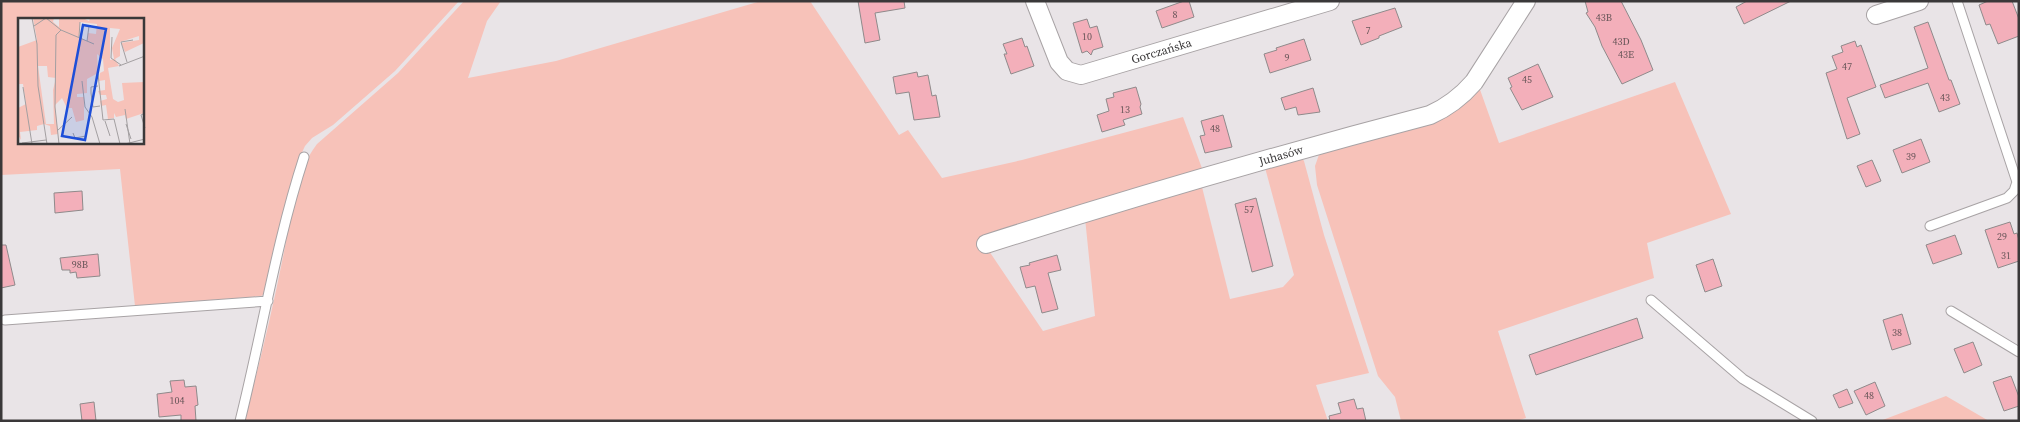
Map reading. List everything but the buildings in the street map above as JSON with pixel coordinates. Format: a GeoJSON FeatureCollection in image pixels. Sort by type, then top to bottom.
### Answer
{"type":"FeatureCollection","features":[{"type":"Feature","properties":{"kind":"street","name":"Gorczańska"},"geometry":{"type":"LineString","coordinates":[[1035,1],[1059,62],[1067,71],[1081,75],[1330,1]]}},
{"type":"Feature","properties":{"kind":"street","name":"Juhasów"},"geometry":{"type":"LineString","coordinates":[[986,244],[1121,201],[1286,153],[1430,115],[1443,109],[1464,94],[1474,82],[1526,1]]}},
{"type":"Feature","properties":{"kind":"street"},"geometry":{"type":"LineString","coordinates":[[1876,15],[1918,1]]}},
{"type":"Feature","properties":{"kind":"lane"},"geometry":{"type":"LineString","coordinates":[[1930,226],[2007,198],[2014,191],[2017,182],[1956,1]]}},
{"type":"Feature","properties":{"kind":"lane"},"geometry":{"type":"LineString","coordinates":[[240,421],[290,199],[304,157]]}},
{"type":"Feature","properties":{"kind":"lane"},"geometry":{"type":"LineString","coordinates":[[1651,300],[1743,379],[1812,421]]}},
{"type":"Feature","properties":{"kind":"lane"},"geometry":{"type":"LineString","coordinates":[[4,320],[268,301]]}},
{"type":"Feature","properties":{"kind":"lane"},"geometry":{"type":"LineString","coordinates":[[1951,312],[2019,352]]}},
{"type":"Feature","properties":{"kind":"shaded area"},"geometry":{"type":"Polygon","coordinates":[[[1,1],[459,1],[395,71],[333,125],[312,138],[305,146],[299,159],[266,293],[261,296],[135,306],[120,169],[1,175],[1,1]]]}},
{"type":"Feature","properties":{"kind":"shaded area"},"geometry":{"type":"Polygon","coordinates":[[[464,1],[501,1],[487,21],[468,78],[556,61],[761,1],[810,1],[899,135],[908,130],[942,178],[1022,160],[1183,117],[1203,171],[987,248],[1043,331],[1095,316],[1085,218],[1201,183],[1230,299],[1283,287],[1294,275],[1264,164],[1301,157],[1304,161],[1324,235],[1369,373],[1316,385],[1328,421],[244,421],[270,319],[294,198],[309,156],[317,144],[398,73],[464,1]]]}},
{"type":"Feature","properties":{"kind":"shaded area"},"geometry":{"type":"Polygon","coordinates":[[[1675,82],[1731,214],[1647,243],[1654,278],[1498,331],[1526,418],[1516,421],[1401,421],[1395,397],[1378,376],[1317,185],[1315,166],[1321,149],[1366,137],[1478,84],[1499,143],[1675,82]]]}},
{"type":"Feature","properties":{"kind":"shaded area"},"geometry":{"type":"Polygon","coordinates":[[[1946,396],[1989,421],[1880,421],[1946,396]]]}}]}
